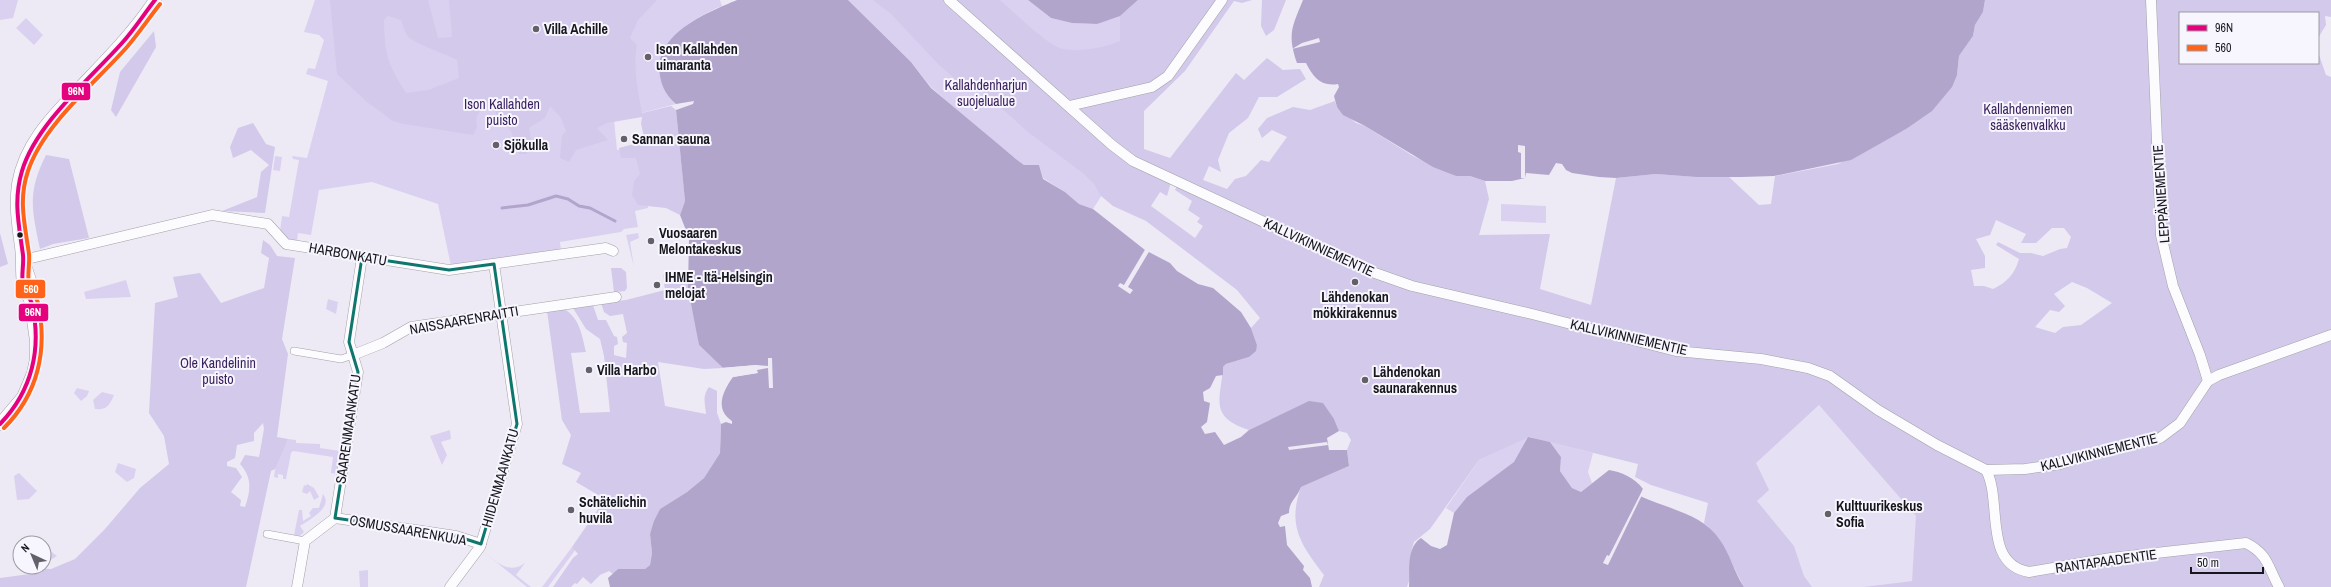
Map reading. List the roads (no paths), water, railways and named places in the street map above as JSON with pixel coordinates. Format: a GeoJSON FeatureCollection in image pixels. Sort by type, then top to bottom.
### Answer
{"type":"FeatureCollection","features":[{"type":"Feature","properties":{"kind":"street"},"geometry":{"type":"LineString","coordinates":[[0,424],[23,397],[33,373],[36,341],[30,299],[24,291],[22,280],[23,260],[16,204],[22,168],[33,144],[48,122],[123,42],[155,0]]}},
{"type":"Feature","properties":{"kind":"street","name":"KALLVIKINNIEMENTIE"},"geometry":{"type":"LineString","coordinates":[[949,0],[1133,161],[1375,273],[1431,291],[1532,314],[1676,351],[1760,359],[1808,368],[1830,376],[1878,410],[1937,446],[1986,470],[2025,469],[2060,464],[2080,457],[2160,438],[2180,423],[2208,381]]}},
{"type":"Feature","properties":{"kind":"street"},"geometry":{"type":"LineString","coordinates":[[1069,106],[1152,87],[1168,76],[1222,0]]}},
{"type":"Feature","properties":{"kind":"street","name":"LEPPÄNIEMENTIE"},"geometry":{"type":"LineString","coordinates":[[2151,0],[2161,235],[2173,286],[2200,355],[2208,381]]}},
{"type":"Feature","properties":{"kind":"street","name":"HARBONKATU"},"geometry":{"type":"LineString","coordinates":[[23,260],[212,215],[268,224],[286,244],[449,270],[606,248],[613,251]]}},
{"type":"Feature","properties":{"kind":"street","name":"SAARENMAANKATU"},"geometry":{"type":"LineString","coordinates":[[335,518],[358,372],[349,342],[362,257]]}},
{"type":"Feature","properties":{"kind":"street","name":"HIIDENMAANKATU"},"geometry":{"type":"LineString","coordinates":[[450,587],[481,544],[517,424],[494,264]]}},
{"type":"Feature","properties":{"kind":"street","name":"NAISSAARENRAITTI"},"geometry":{"type":"LineString","coordinates":[[294,351],[341,358],[353,355],[383,342],[411,327],[616,297]]}},
{"type":"Feature","properties":{"kind":"street"},"geometry":{"type":"LineString","coordinates":[[2208,381],[2219,375],[2331,335]]}},
{"type":"Feature","properties":{"kind":"street","name":"RANTAPAADENTIE"},"geometry":{"type":"LineString","coordinates":[[1986,470],[1990,478],[1994,523],[2000,545],[2004,556],[2018,570],[2029,572],[2111,558],[2246,544],[2256,549],[2267,560],[2279,587]]}},
{"type":"Feature","properties":{"kind":"street"},"geometry":{"type":"LineString","coordinates":[[297,587],[304,541],[335,518]]}},
{"type":"Feature","properties":{"kind":"street","name":"OSMUSSAARENKUJA"},"geometry":{"type":"LineString","coordinates":[[335,518],[456,536],[481,544]]}},
{"type":"Feature","properties":{"kind":"street"},"geometry":{"type":"LineString","coordinates":[[268,534],[304,541]]}},
{"type":"Feature","properties":{"kind":"waterway"},"geometry":{"type":"LineString","coordinates":[[502,208],[528,205],[556,196],[568,199],[579,206],[590,208],[615,221]]}},
{"type":"Feature","properties":{"kind":"place","name":"Villa Achille"},"geometry":{"type":"Point","coordinates":[536,29]}},
{"type":"Feature","properties":{"kind":"place","name":"Ison Kallahden uimaranta"},"geometry":{"type":"Point","coordinates":[648,57]}},
{"type":"Feature","properties":{"kind":"place","name":"Sannan sauna"},"geometry":{"type":"Point","coordinates":[624,139]}},
{"type":"Feature","properties":{"kind":"place","name":"Sjökulla"},"geometry":{"type":"Point","coordinates":[496,145]}},
{"type":"Feature","properties":{"kind":"place","name":"Vuosaaren Melontakeskus"},"geometry":{"type":"Point","coordinates":[651,241]}},
{"type":"Feature","properties":{"kind":"place","name":"Lähdenokan mökkirakennus"},"geometry":{"type":"Point","coordinates":[1355,282]}},
{"type":"Feature","properties":{"kind":"place","name":"IHME - Itä-Helsingin melojat"},"geometry":{"type":"Point","coordinates":[657,285]}},
{"type":"Feature","properties":{"kind":"place","name":"Villa Harbo"},"geometry":{"type":"Point","coordinates":[589,370]}},
{"type":"Feature","properties":{"kind":"place","name":"Lähdenokan saunarakennus"},"geometry":{"type":"Point","coordinates":[1365,380]}},
{"type":"Feature","properties":{"kind":"place","name":"Schätelichin huvila"},"geometry":{"type":"Point","coordinates":[571,510]}},
{"type":"Feature","properties":{"kind":"place","name":"Kulttuurikeskus Sofia"},"geometry":{"type":"Point","coordinates":[1828,514]}},
{"type":"Feature","properties":{"kind":"park label","name":"Kallahdenharjun suojelualue"},"geometry":{"type":"Point","coordinates":[986,94]}},
{"type":"Feature","properties":{"kind":"park label","name":"Ison Kallahden puisto"},"geometry":{"type":"Point","coordinates":[502,112]}},
{"type":"Feature","properties":{"kind":"park label","name":"Kallahdenniemen sääskenvalkku"},"geometry":{"type":"Point","coordinates":[2028,118]}},
{"type":"Feature","properties":{"kind":"park label","name":"Ole Kandelinin puisto"},"geometry":{"type":"Point","coordinates":[218,372]}}]}
